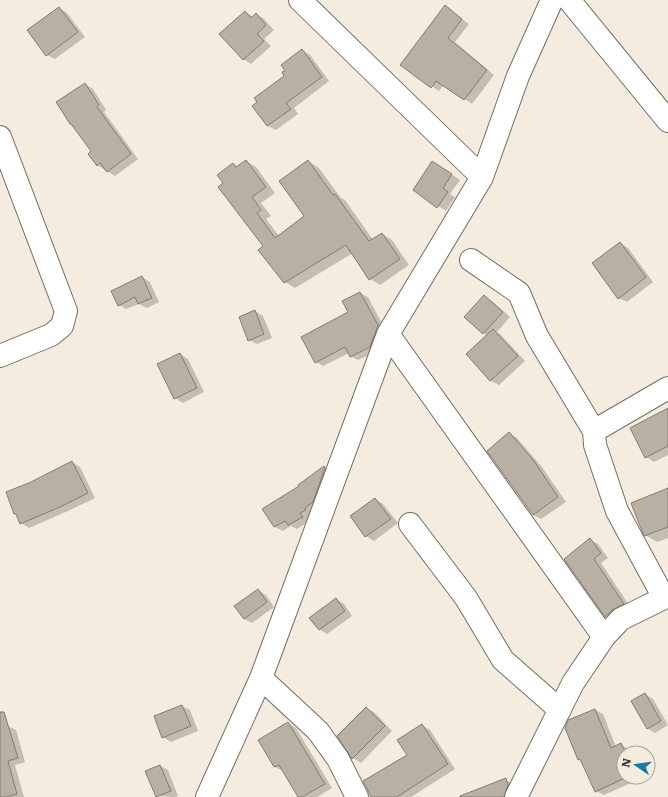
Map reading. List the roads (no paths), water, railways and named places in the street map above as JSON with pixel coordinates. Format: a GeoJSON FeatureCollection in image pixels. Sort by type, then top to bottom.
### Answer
{"type":"FeatureCollection","features":[{"type":"Feature","properties":{"kind":"street"},"geometry":{"type":"LineString","coordinates":[[300,0],[482,177]]}},
{"type":"Feature","properties":{"kind":"street"},"geometry":{"type":"LineString","coordinates":[[207,797],[261,678],[388,334],[482,177],[518,76],[552,0]]}},
{"type":"Feature","properties":{"kind":"street"},"geometry":{"type":"LineString","coordinates":[[569,0],[668,121]]}},
{"type":"Feature","properties":{"kind":"street"},"geometry":{"type":"LineString","coordinates":[[0,137],[66,311],[62,326],[51,335],[0,356]]}},
{"type":"Feature","properties":{"kind":"street"},"geometry":{"type":"LineString","coordinates":[[471,260],[519,293],[537,336],[594,430],[595,444],[617,511],[666,597],[622,619],[604,637],[573,683],[516,797]]}},
{"type":"Feature","properties":{"kind":"street"},"geometry":{"type":"LineString","coordinates":[[388,334],[604,637]]}},
{"type":"Feature","properties":{"kind":"street"},"geometry":{"type":"LineString","coordinates":[[594,430],[668,388]]}},
{"type":"Feature","properties":{"kind":"street"},"geometry":{"type":"LineString","coordinates":[[410,524],[466,598],[503,660],[560,710]]}},
{"type":"Feature","properties":{"kind":"street"},"geometry":{"type":"LineString","coordinates":[[261,678],[318,731],[338,759],[357,797]]}}]}
